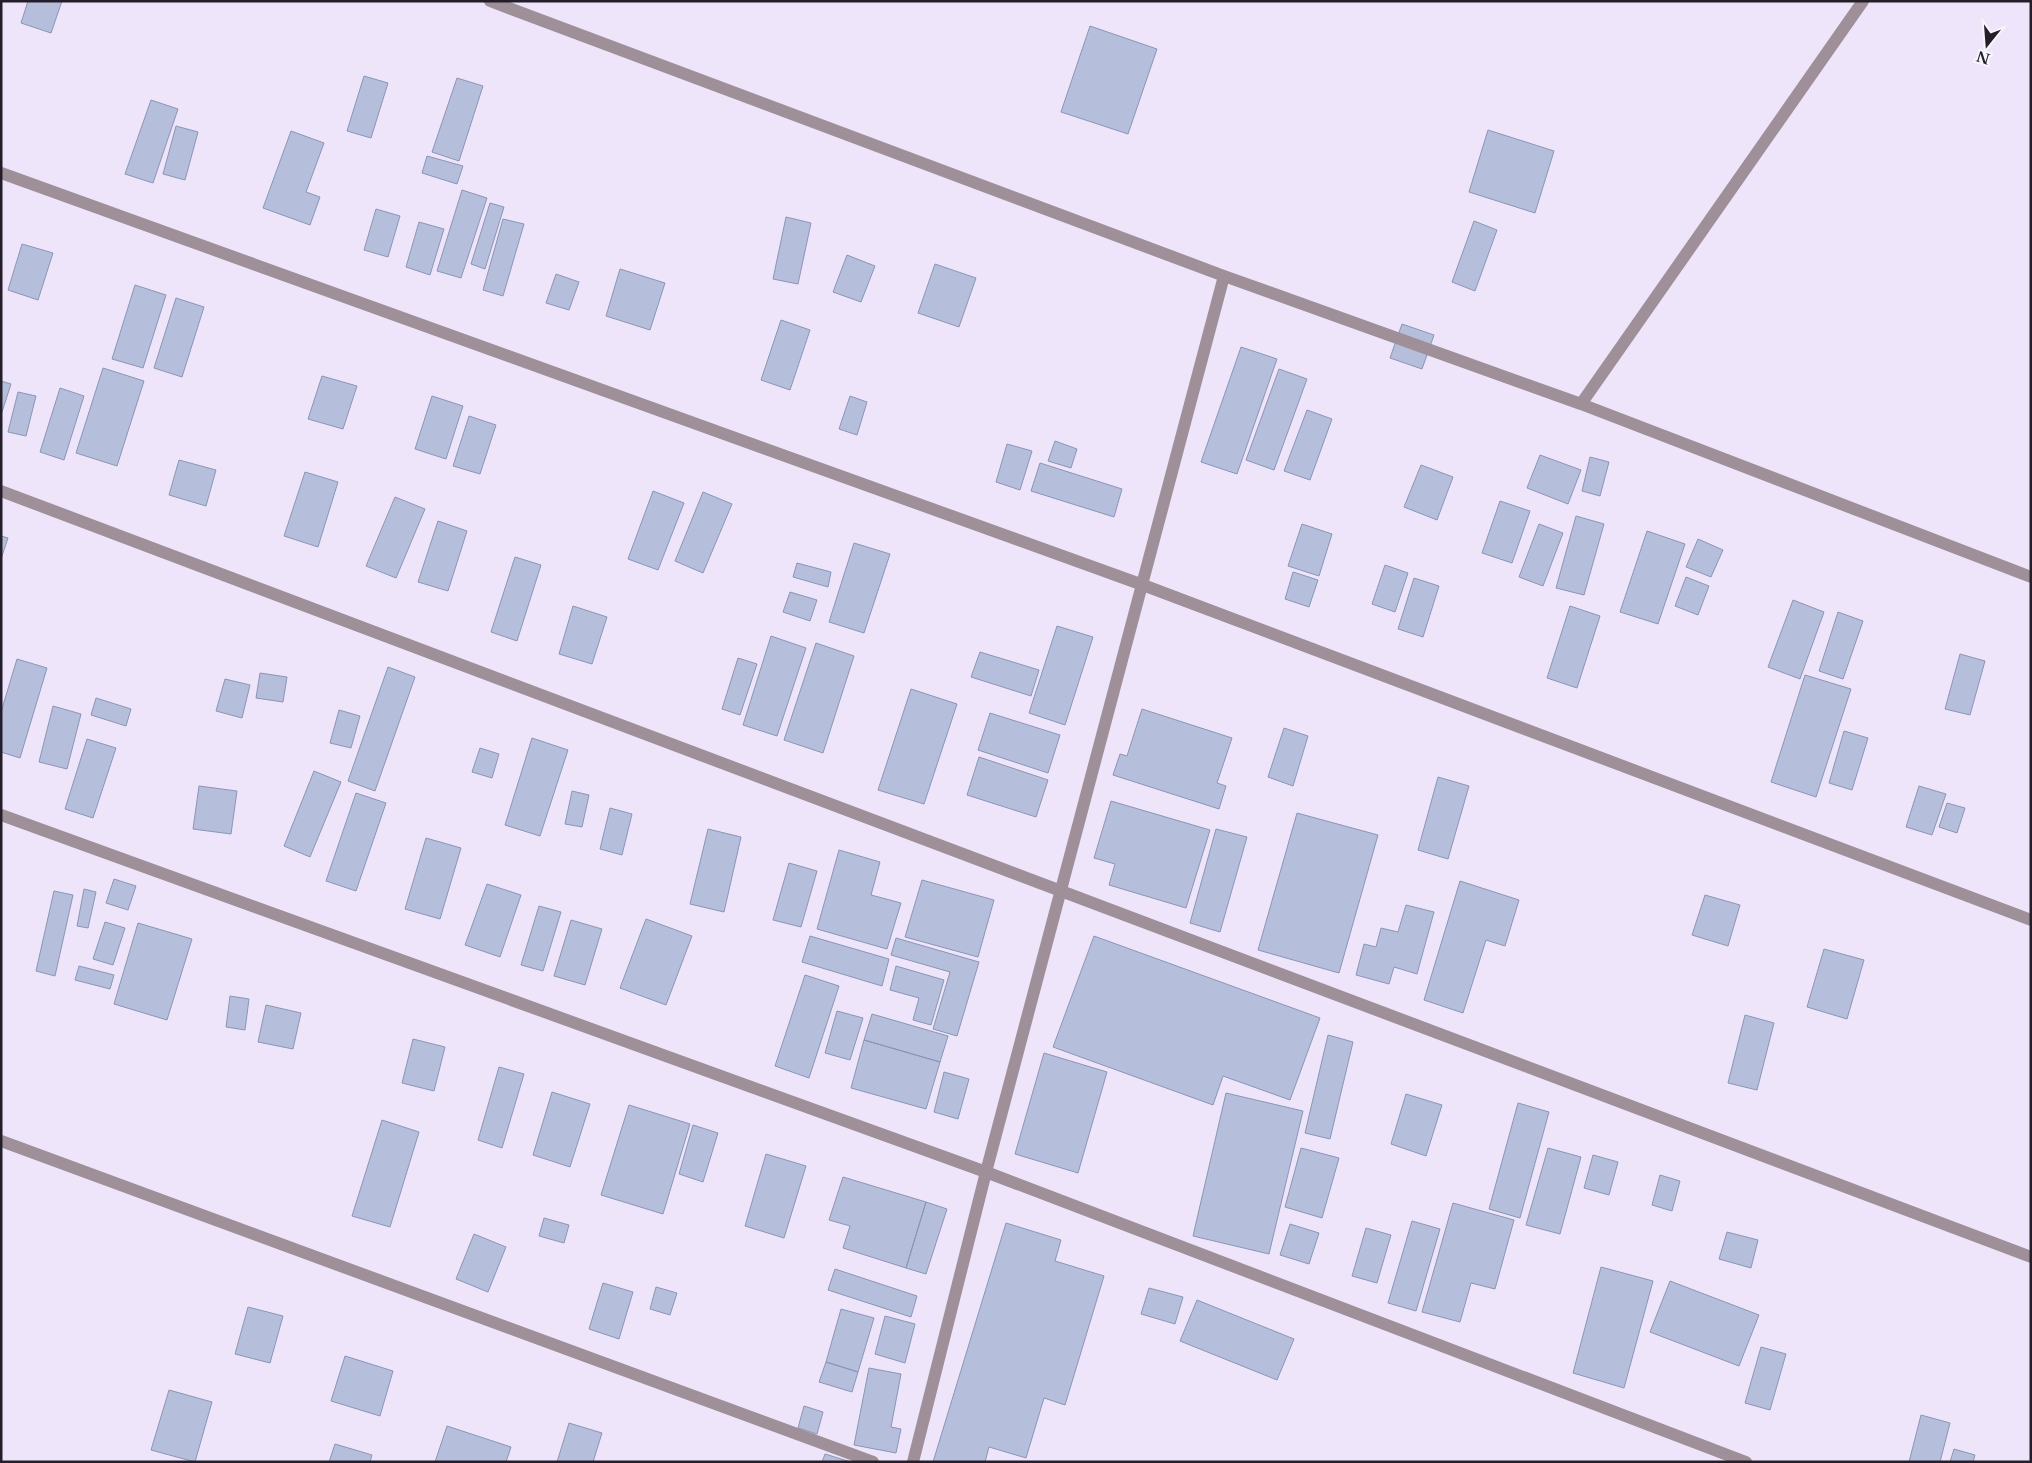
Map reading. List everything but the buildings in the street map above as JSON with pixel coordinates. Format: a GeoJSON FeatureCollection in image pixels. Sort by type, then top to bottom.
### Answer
{"type":"FeatureCollection","features":[{"type":"Feature","properties":{"kind":"street"},"geometry":{"type":"LineString","coordinates":[[490,1],[1224,276],[1581,404],[2031,577]]}},
{"type":"Feature","properties":{"kind":"street"},"geometry":{"type":"LineString","coordinates":[[1581,404],[1863,1]]}},
{"type":"Feature","properties":{"kind":"street"},"geometry":{"type":"LineString","coordinates":[[1,173],[1143,584],[2031,920]]}},
{"type":"Feature","properties":{"kind":"street"},"geometry":{"type":"LineString","coordinates":[[912,1462],[986,1172],[1224,276]]}},
{"type":"Feature","properties":{"kind":"street"},"geometry":{"type":"LineString","coordinates":[[1,491],[2031,1256]]}},
{"type":"Feature","properties":{"kind":"street"},"geometry":{"type":"LineString","coordinates":[[1,815],[986,1172],[1746,1462]]}},
{"type":"Feature","properties":{"kind":"street"},"geometry":{"type":"LineString","coordinates":[[1,1140],[873,1462]]}}]}
